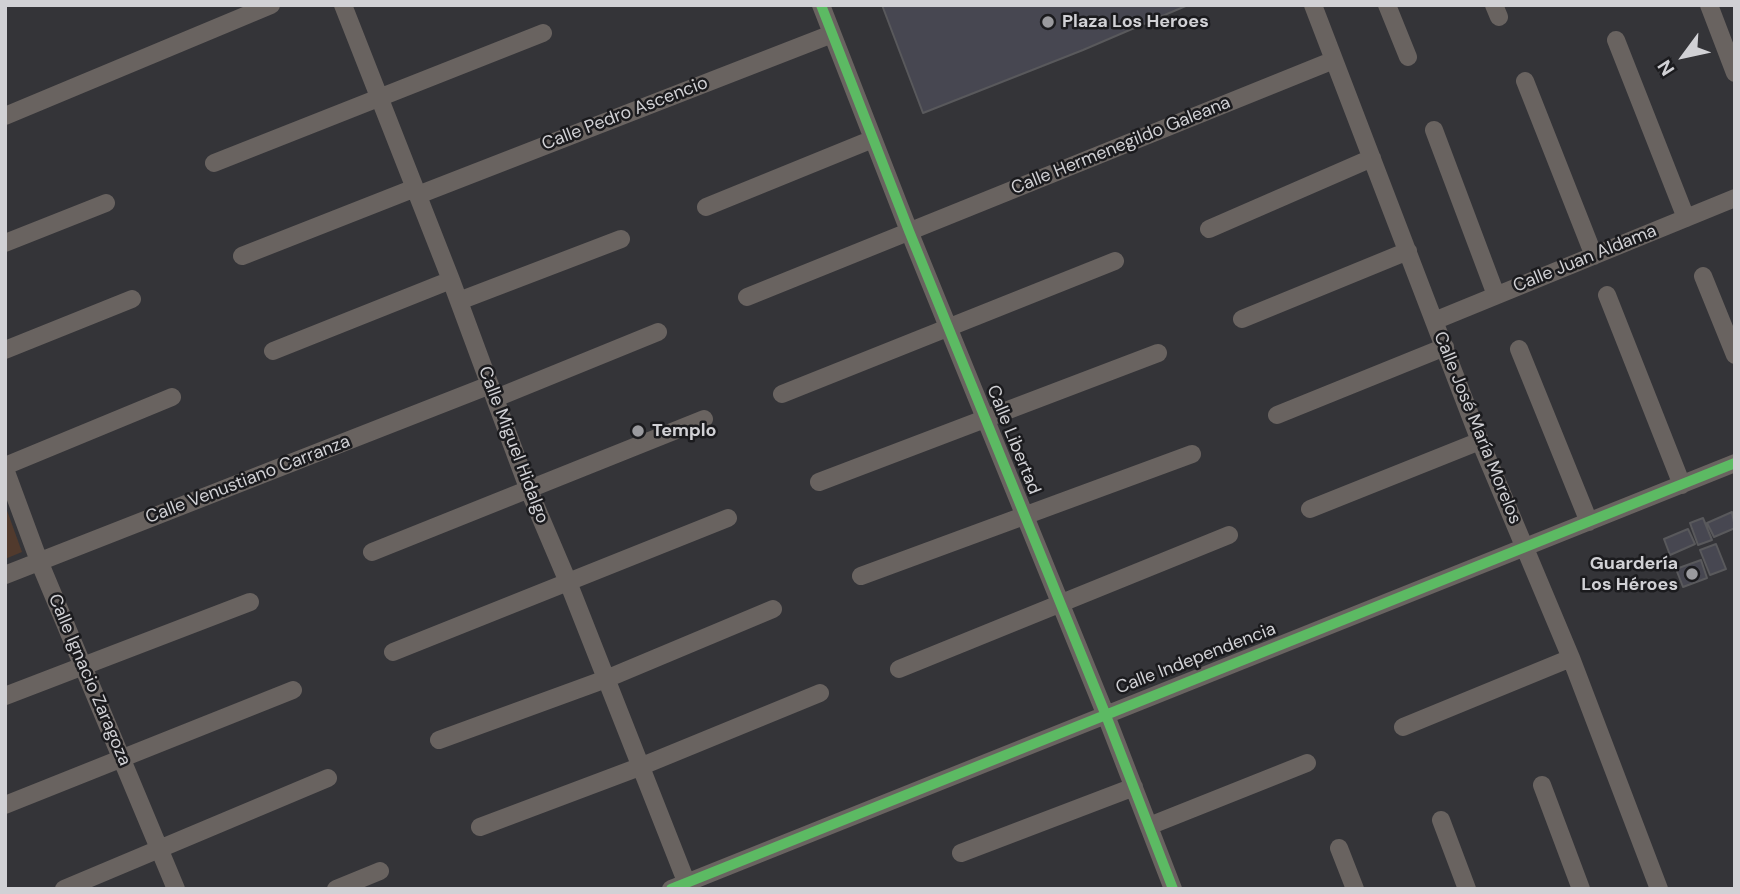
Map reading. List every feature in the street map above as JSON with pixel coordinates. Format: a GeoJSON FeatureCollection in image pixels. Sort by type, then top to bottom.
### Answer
{"type":"FeatureCollection","features":[{"type":"Feature","properties":{"kind":"street"},"geometry":{"type":"LineString","coordinates":[[5,116],[271,5]]}},
{"type":"Feature","properties":{"kind":"street","name":"Calle Miguel Hidalgo"},"geometry":{"type":"LineString","coordinates":[[343,5],[417,191],[528,488],[642,766],[682,887]]}},
{"type":"Feature","properties":{"kind":"street","name":"Calle Libertad"},"geometry":{"type":"LineString","coordinates":[[821,5],[1173,889]]}},
{"type":"Feature","properties":{"kind":"street","name":"Calle José María Morelos"},"geometry":{"type":"LineString","coordinates":[[1313,5],[1480,442],[1572,658],[1659,889]]}},
{"type":"Feature","properties":{"kind":"street"},"geometry":{"type":"LineString","coordinates":[[1387,5],[1408,57]]}},
{"type":"Feature","properties":{"kind":"street"},"geometry":{"type":"LineString","coordinates":[[1709,5],[1735,73]]}},
{"type":"Feature","properties":{"kind":"street"},"geometry":{"type":"LineString","coordinates":[[214,163],[543,33]]}},
{"type":"Feature","properties":{"kind":"street","name":"Calle Pedro Ascencio"},"geometry":{"type":"LineString","coordinates":[[242,256],[832,34]]}},
{"type":"Feature","properties":{"kind":"street"},"geometry":{"type":"LineString","coordinates":[[1616,40],[1686,218]]}},
{"type":"Feature","properties":{"kind":"street","name":"Calle Hermenegildo Galeana"},"geometry":{"type":"LineString","coordinates":[[747,297],[1334,60]]}},
{"type":"Feature","properties":{"kind":"street"},"geometry":{"type":"LineString","coordinates":[[1525,81],[1594,256]]}},
{"type":"Feature","properties":{"kind":"street"},"geometry":{"type":"LineString","coordinates":[[1434,130],[1496,295]]}},
{"type":"Feature","properties":{"kind":"street"},"geometry":{"type":"LineString","coordinates":[[706,207],[873,139]]}},
{"type":"Feature","properties":{"kind":"street"},"geometry":{"type":"LineString","coordinates":[[1209,229],[1372,159]]}},
{"type":"Feature","properties":{"kind":"street","name":"Calle Juan Aldama"},"geometry":{"type":"LineString","coordinates":[[1434,321],[1735,198]]}},
{"type":"Feature","properties":{"kind":"street"},"geometry":{"type":"LineString","coordinates":[[5,243],[106,204]]}},
{"type":"Feature","properties":{"kind":"street"},"geometry":{"type":"LineString","coordinates":[[459,301],[621,239]]}},
{"type":"Feature","properties":{"kind":"street"},"geometry":{"type":"LineString","coordinates":[[1242,319],[1408,251]]}},
{"type":"Feature","properties":{"kind":"street"},"geometry":{"type":"LineString","coordinates":[[782,394],[1115,261]]}},
{"type":"Feature","properties":{"kind":"street"},"geometry":{"type":"LineString","coordinates":[[1703,276],[1735,355]]}},
{"type":"Feature","properties":{"kind":"street"},"geometry":{"type":"LineString","coordinates":[[273,351],[451,280]]}},
{"type":"Feature","properties":{"kind":"street"},"geometry":{"type":"LineString","coordinates":[[1607,295],[1682,485]]}},
{"type":"Feature","properties":{"kind":"street"},"geometry":{"type":"LineString","coordinates":[[5,350],[132,299]]}},
{"type":"Feature","properties":{"kind":"street","name":"Calle Venustiano Carranza"},"geometry":{"type":"LineString","coordinates":[[5,575],[658,332]]}},
{"type":"Feature","properties":{"kind":"street"},"geometry":{"type":"LineString","coordinates":[[1277,415],[1445,347]]}},
{"type":"Feature","properties":{"kind":"street"},"geometry":{"type":"LineString","coordinates":[[1519,349],[1589,522]]}},
{"type":"Feature","properties":{"kind":"street"},"geometry":{"type":"LineString","coordinates":[[820,482],[1158,353]]}},
{"type":"Feature","properties":{"kind":"street"},"geometry":{"type":"LineString","coordinates":[[5,468],[172,397]]}},
{"type":"Feature","properties":{"kind":"street"},"geometry":{"type":"LineString","coordinates":[[372,552],[704,419]]}},
{"type":"Feature","properties":{"kind":"street"},"geometry":{"type":"LineString","coordinates":[[1310,509],[1480,442]]}},
{"type":"Feature","properties":{"kind":"street"},"geometry":{"type":"LineString","coordinates":[[861,576],[1192,454]]}},
{"type":"Feature","properties":{"kind":"street","name":"Calle Independencia"},"geometry":{"type":"LineString","coordinates":[[682,887],[1105,713],[1735,463]]}},
{"type":"Feature","properties":{"kind":"street","name":"Calle Ignacio Zaragoza"},"geometry":{"type":"LineString","coordinates":[[5,468],[39,561],[176,889]]}},
{"type":"Feature","properties":{"kind":"street"},"geometry":{"type":"LineString","coordinates":[[393,652],[728,518]]}},
{"type":"Feature","properties":{"kind":"street"},"geometry":{"type":"LineString","coordinates":[[899,669],[1229,535]]}},
{"type":"Feature","properties":{"kind":"street"},"geometry":{"type":"LineString","coordinates":[[5,696],[250,602]]}},
{"type":"Feature","properties":{"kind":"street"},"geometry":{"type":"LineString","coordinates":[[439,740],[606,679],[773,609]]}},
{"type":"Feature","properties":{"kind":"street"},"geometry":{"type":"LineString","coordinates":[[1403,727],[1572,658]]}},
{"type":"Feature","properties":{"kind":"street"},"geometry":{"type":"LineString","coordinates":[[5,805],[293,690]]}},
{"type":"Feature","properties":{"kind":"street"},"geometry":{"type":"LineString","coordinates":[[481,827],[642,766],[820,693]]}},
{"type":"Feature","properties":{"kind":"street"},"geometry":{"type":"LineString","coordinates":[[1149,825],[1307,763]]}},
{"type":"Feature","properties":{"kind":"street"},"geometry":{"type":"LineString","coordinates":[[64,889],[328,778]]}},
{"type":"Feature","properties":{"kind":"street"},"geometry":{"type":"LineString","coordinates":[[1542,785],[1581,889]]}},
{"type":"Feature","properties":{"kind":"street"},"geometry":{"type":"LineString","coordinates":[[961,853],[1134,787]]}},
{"type":"Feature","properties":{"kind":"street"},"geometry":{"type":"LineString","coordinates":[[1441,820],[1467,889]]}},
{"type":"Feature","properties":{"kind":"street"},"geometry":{"type":"LineString","coordinates":[[1339,848],[1355,889]]}},
{"type":"Feature","properties":{"kind":"street"},"geometry":{"type":"LineString","coordinates":[[336,889],[380,871]]}},
{"type":"Feature","properties":{"kind":"shaded area"},"geometry":{"type":"Polygon","coordinates":[[[5,505],[22,552],[5,559],[5,505]]]}},
{"type":"Feature","properties":{"kind":"building","name":"Plaza Los Heroes"},"geometry":{"type":"Polygon","coordinates":[[[882,5],[1188,5],[923,113],[882,5]]]}},
{"type":"Feature","properties":{"kind":"building","name":"Guardería Los Héroes"},"geometry":{"type":"Polygon","coordinates":[[[1732,512],[1735,528],[1714,537],[1707,523],[1732,512]]]}},
{"type":"Feature","properties":{"kind":"building","name":"Guardería Los Héroes"},"geometry":{"type":"Polygon","coordinates":[[[1703,518],[1712,540],[1698,545],[1690,523],[1703,518]]]}},
{"type":"Feature","properties":{"kind":"building","name":"Guardería Los Héroes"},"geometry":{"type":"Polygon","coordinates":[[[1688,529],[1695,544],[1670,555],[1664,539],[1688,529]]]}},
{"type":"Feature","properties":{"kind":"building","name":"Guardería Los Héroes"},"geometry":{"type":"Polygon","coordinates":[[[1716,544],[1726,569],[1710,575],[1700,550],[1716,544]]]}},
{"type":"Feature","properties":{"kind":"building","name":"Guardería Los Héroes"},"geometry":{"type":"Polygon","coordinates":[[[1701,560],[1707,578],[1683,587],[1676,569],[1701,560]]]}},
{"type":"Feature","properties":{"kind":"cycle path"},"geometry":{"type":"LineString","coordinates":[[821,5],[1173,889]]}},
{"type":"Feature","properties":{"kind":"cycle path"},"geometry":{"type":"LineString","coordinates":[[671,889],[1735,463]]}},
{"type":"Feature","properties":{"kind":"place","name":"Plaza Los Heroes"},"geometry":{"type":"Point","coordinates":[1048,22]}},
{"type":"Feature","properties":{"kind":"place","name":"Templo"},"geometry":{"type":"Point","coordinates":[638,431]}},
{"type":"Feature","properties":{"kind":"place","name":"Guardería Los Héroes"},"geometry":{"type":"Point","coordinates":[1692,574]}}]}
